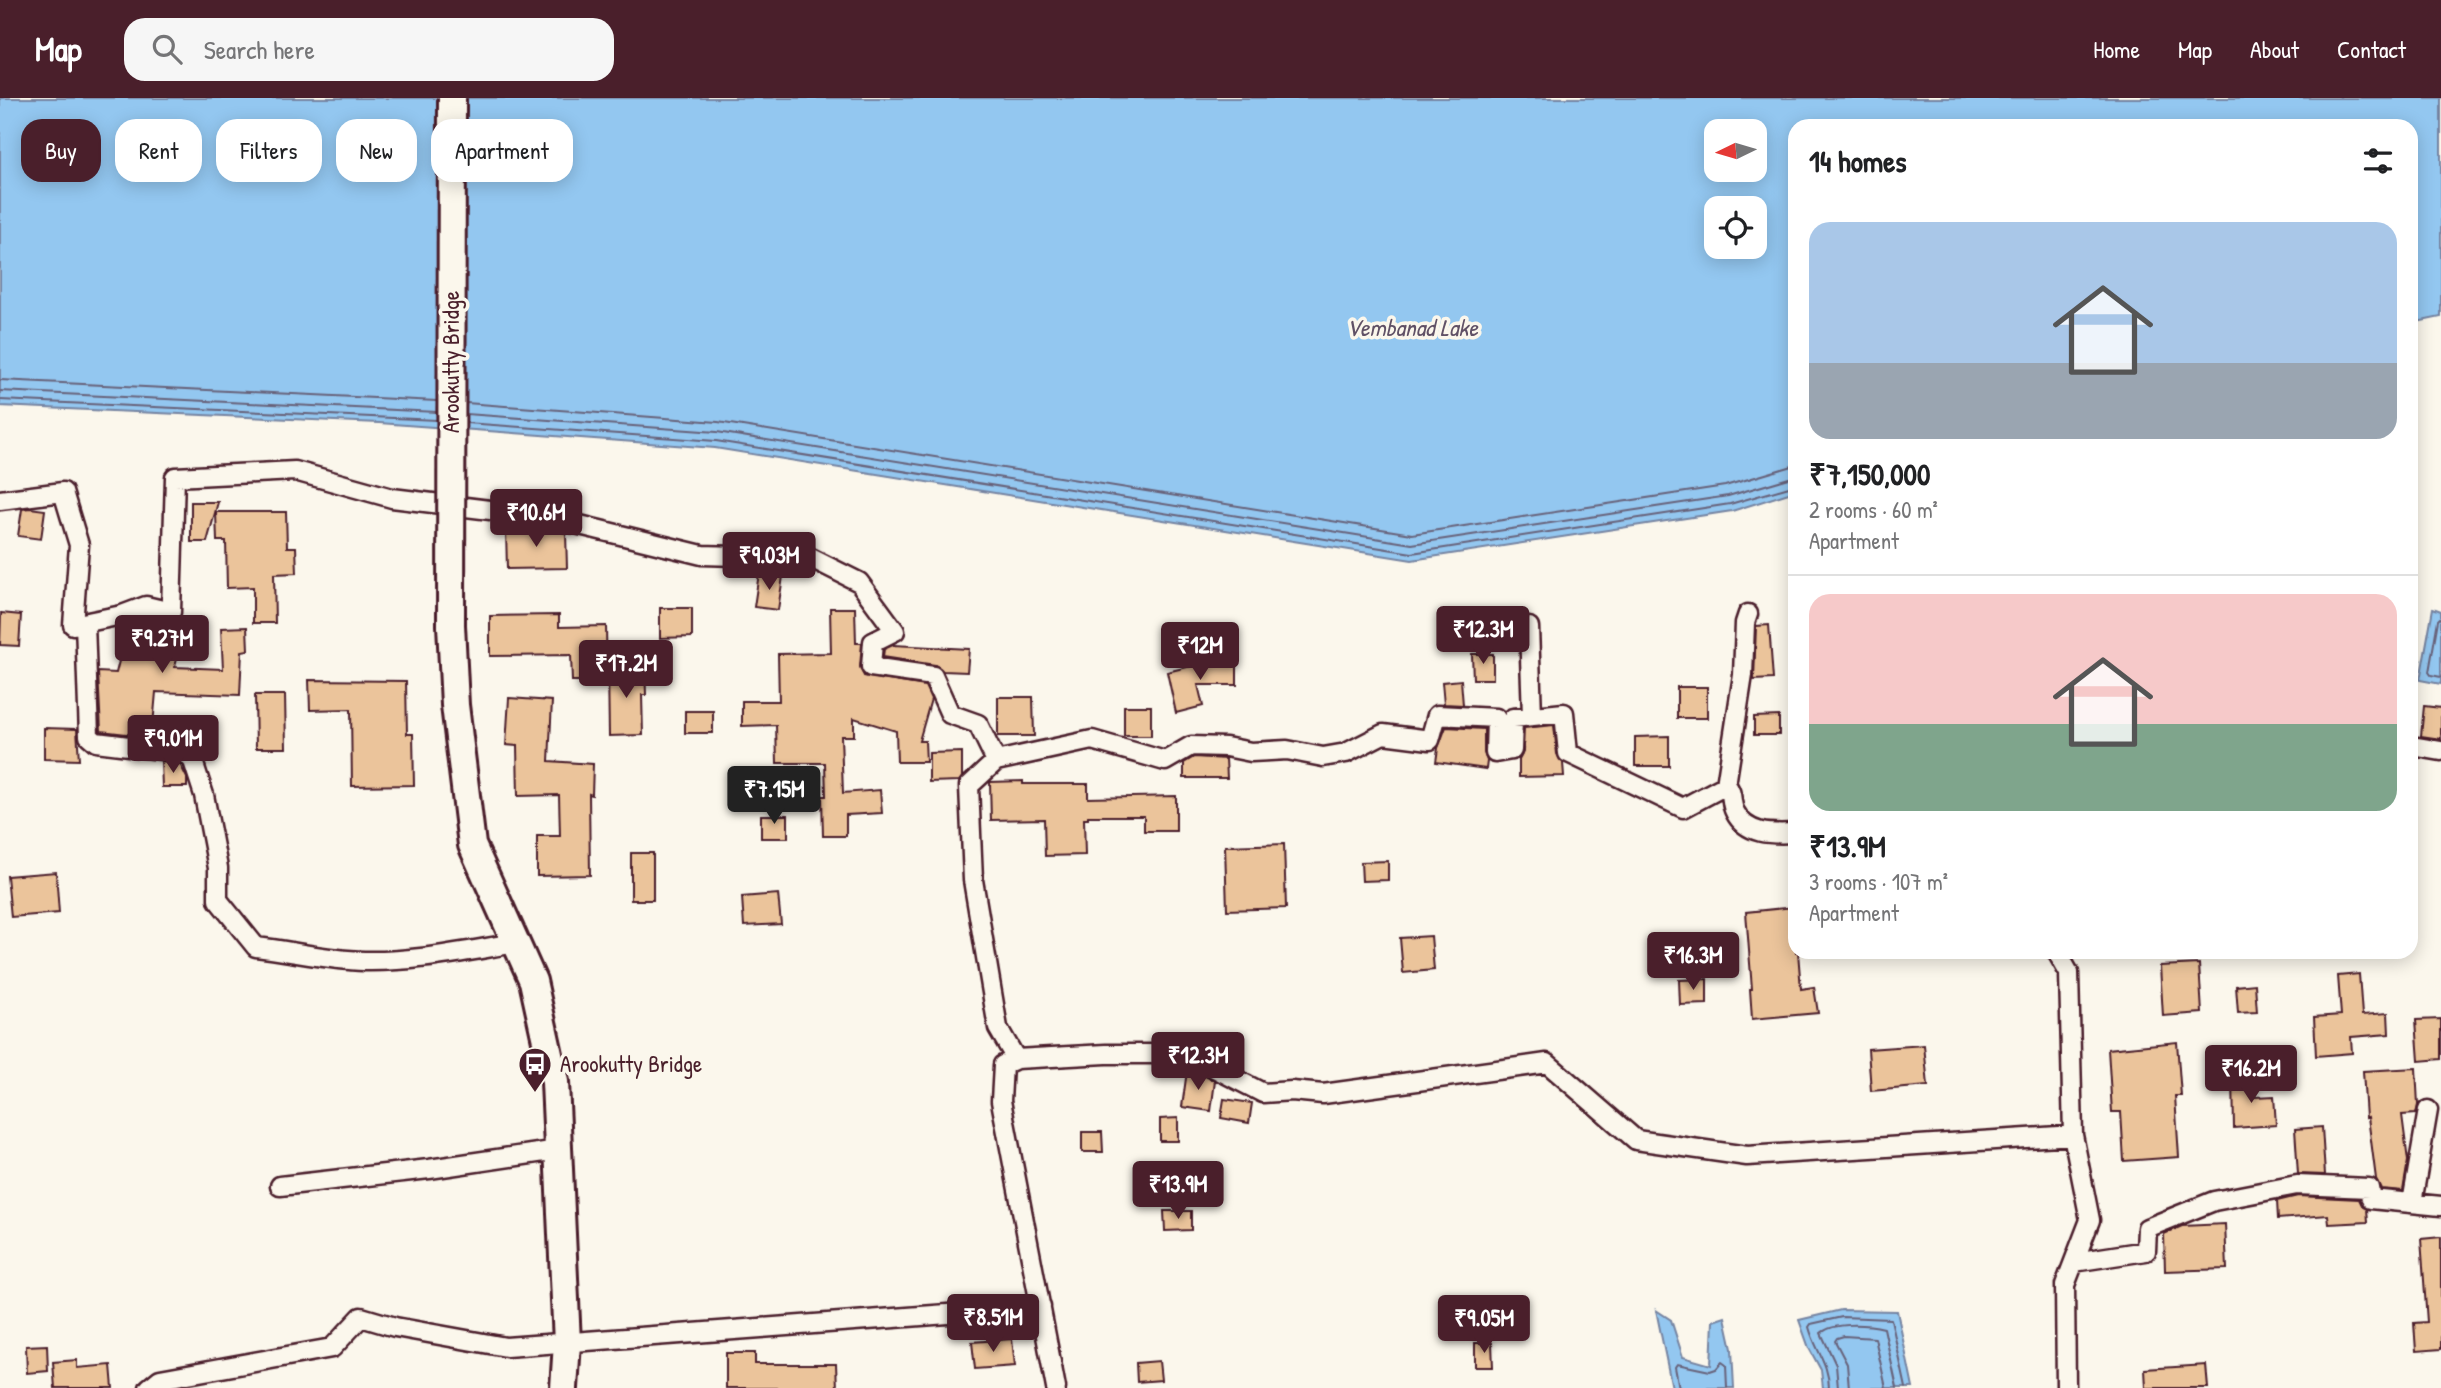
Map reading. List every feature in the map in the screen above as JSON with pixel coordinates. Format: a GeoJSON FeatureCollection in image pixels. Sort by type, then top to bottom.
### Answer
{"type":"FeatureCollection","features":[{"type":"Feature","properties":{"kind":"main road","name":"Arookutty Bridge"},"geometry":{"type":"LineString","coordinates":[[452,98],[451,625],[455,705],[472,845],[533,981],[555,1082],[567,1343],[564,1388]]}},
{"type":"Feature","properties":{"kind":"street"},"geometry":{"type":"LineString","coordinates":[[0,500],[63,492],[79,545],[73,625],[121,615],[146,606],[171,612],[175,477],[295,471],[393,498],[547,517],[702,555],[811,558],[859,582],[895,631],[873,642],[871,667],[933,676],[950,714],[978,724],[996,761]]}},
{"type":"Feature","properties":{"kind":"street"},"geometry":{"type":"LineString","coordinates":[[1726,785],[1743,676],[1745,623],[1748,614]]}},
{"type":"Feature","properties":{"kind":"street"},"geometry":{"type":"LineString","coordinates":[[85,622],[89,736],[96,742],[187,753],[193,761],[204,795],[218,868],[218,900],[256,947],[365,961],[415,960],[516,943]]}},
{"type":"Feature","properties":{"kind":"street"},"geometry":{"type":"LineString","coordinates":[[1529,627],[1532,716]]}},
{"type":"Feature","properties":{"kind":"street"},"geometry":{"type":"LineString","coordinates":[[1016,1059],[998,1028],[973,880],[969,786],[996,761],[1092,740],[1165,761],[1191,746],[1226,747],[1251,752],[1287,750],[1323,757],[1346,753],[1383,734],[1430,740],[1437,715],[1496,718],[1495,752],[1512,750],[1513,718],[1564,713],[1568,753],[1683,808],[1726,785]]}},
{"type":"Feature","properties":{"kind":"street"},"geometry":{"type":"LineString","coordinates":[[2418,747],[2441,751]]}},
{"type":"Feature","properties":{"kind":"street"},"geometry":{"type":"LineString","coordinates":[[1726,785],[1731,790],[1735,811],[1744,823],[1763,835],[1788,833]]}},
{"type":"Feature","properties":{"kind":"street"},"geometry":{"type":"LineString","coordinates":[[2061,959],[2069,973],[2073,1135],[2090,1220],[2064,1285],[2066,1388]]}},
{"type":"Feature","properties":{"kind":"street"},"geometry":{"type":"LineString","coordinates":[[1056,1388],[1001,1101],[1003,1065],[1016,1059],[1119,1054],[1193,1057],[1263,1093],[1292,1091],[1323,1094],[1547,1063],[1636,1140],[1747,1156],[2073,1135]]}},
{"type":"Feature","properties":{"kind":"street"},"geometry":{"type":"LineString","coordinates":[[2412,1203],[2428,1110]]}},
{"type":"Feature","properties":{"kind":"street"},"geometry":{"type":"LineString","coordinates":[[280,1186],[558,1150]]}},
{"type":"Feature","properties":{"kind":"street"},"geometry":{"type":"LineString","coordinates":[[2074,1262],[2146,1251],[2147,1228],[2214,1201],[2297,1185],[2369,1188],[2371,1199],[2441,1206]]}},
{"type":"Feature","properties":{"kind":"street"},"geometry":{"type":"LineString","coordinates":[[149,1388],[160,1379],[332,1348],[361,1317],[396,1327],[506,1347],[1041,1307]]}},
{"type":"Feature","properties":{"kind":"water","name":"Vembanad Lake"},"geometry":{"type":"Polygon","coordinates":[[[0,98],[2441,98],[2441,317],[2418,322],[2418,119],[1788,119],[1788,493],[1732,511],[1412,560],[715,448],[379,423],[0,406],[0,98]]]}},
{"type":"Feature","properties":{"kind":"water"},"geometry":{"type":"Polygon","coordinates":[[[2433,608],[2441,611],[2441,684],[2420,680],[2433,608]]]}},
{"type":"Feature","properties":{"kind":"water"},"geometry":{"type":"Polygon","coordinates":[[[1656,1310],[1671,1320],[1683,1357],[1711,1365],[1713,1321],[1725,1317],[1732,1349],[1734,1388],[1672,1388],[1656,1310]]]}},
{"type":"Feature","properties":{"kind":"water"},"geometry":{"type":"Polygon","coordinates":[[[1841,1310],[1897,1311],[1913,1388],[1823,1388],[1821,1370],[1809,1348],[1799,1320],[1841,1310]]]}},
{"type":"Feature","properties":{"kind":"building"},"geometry":{"type":"Polygon","coordinates":[[[191,502],[218,502],[207,542],[191,542],[191,502]]]}},
{"type":"Feature","properties":{"kind":"building"},"geometry":{"type":"Polygon","coordinates":[[[22,509],[45,510],[41,539],[18,536],[22,509]]]}},
{"type":"Feature","properties":{"kind":"building"},"geometry":{"type":"Polygon","coordinates":[[[216,512],[286,512],[287,547],[296,547],[297,573],[274,574],[275,623],[253,623],[253,587],[227,588],[226,541],[217,541],[216,512]]]}},
{"type":"Feature","properties":{"kind":"building"},"geometry":{"type":"Polygon","coordinates":[[[548,529],[566,533],[567,568],[507,569],[506,530],[548,529]]]}},
{"type":"Feature","properties":{"kind":"building"},"geometry":{"type":"Polygon","coordinates":[[[759,573],[783,576],[778,610],[754,607],[759,573]]]}},
{"type":"Feature","properties":{"kind":"building"},"geometry":{"type":"Polygon","coordinates":[[[660,608],[692,608],[692,637],[660,638],[660,608]]]}},
{"type":"Feature","properties":{"kind":"building"},"geometry":{"type":"Polygon","coordinates":[[[830,608],[855,608],[856,643],[862,643],[860,667],[864,676],[925,686],[931,699],[919,741],[925,741],[926,762],[897,762],[896,731],[854,718],[854,736],[841,736],[843,793],[880,790],[882,813],[846,815],[846,836],[823,836],[825,763],[777,763],[776,725],[742,726],[742,701],[779,701],[778,654],[831,653],[830,608]]]}},
{"type":"Feature","properties":{"kind":"building"},"geometry":{"type":"Polygon","coordinates":[[[1,613],[21,615],[19,646],[0,645],[1,613]]]}},
{"type":"Feature","properties":{"kind":"building"},"geometry":{"type":"Polygon","coordinates":[[[559,615],[559,627],[606,626],[607,681],[572,681],[571,655],[490,656],[490,616],[559,615]]]}},
{"type":"Feature","properties":{"kind":"building"},"geometry":{"type":"Polygon","coordinates":[[[144,619],[184,630],[175,667],[223,669],[221,628],[247,627],[248,650],[242,651],[240,695],[156,692],[152,737],[101,731],[98,672],[116,673],[128,625],[144,619]]]}},
{"type":"Feature","properties":{"kind":"building"},"geometry":{"type":"Polygon","coordinates":[[[1769,625],[1773,679],[1754,680],[1756,626],[1769,625]]]}},
{"type":"Feature","properties":{"kind":"building"},"geometry":{"type":"Polygon","coordinates":[[[893,645],[969,649],[967,672],[943,671],[935,665],[883,657],[884,649],[893,645]]]}},
{"type":"Feature","properties":{"kind":"building"},"geometry":{"type":"Polygon","coordinates":[[[1472,654],[1493,654],[1493,679],[1473,679],[1472,654]]]}},
{"type":"Feature","properties":{"kind":"building"},"geometry":{"type":"Polygon","coordinates":[[[1216,660],[1237,660],[1237,685],[1198,685],[1203,706],[1176,713],[1167,672],[1216,660]]]}},
{"type":"Feature","properties":{"kind":"building"},"geometry":{"type":"Polygon","coordinates":[[[645,666],[646,695],[642,695],[643,735],[609,736],[608,667],[645,666]]]}},
{"type":"Feature","properties":{"kind":"building"},"geometry":{"type":"Polygon","coordinates":[[[309,680],[406,681],[407,734],[413,734],[414,785],[352,786],[351,709],[310,710],[309,680]]]}},
{"type":"Feature","properties":{"kind":"building"},"geometry":{"type":"Polygon","coordinates":[[[1461,680],[1463,705],[1444,704],[1442,682],[1461,680]]]}},
{"type":"Feature","properties":{"kind":"building"},"geometry":{"type":"Polygon","coordinates":[[[1677,687],[1707,687],[1707,718],[1677,718],[1677,687]]]}},
{"type":"Feature","properties":{"kind":"building"},"geometry":{"type":"Polygon","coordinates":[[[255,695],[285,695],[286,748],[256,748],[255,695]]]}},
{"type":"Feature","properties":{"kind":"building"},"geometry":{"type":"Polygon","coordinates":[[[998,697],[1033,697],[1034,736],[998,736],[998,697]]]}},
{"type":"Feature","properties":{"kind":"building"},"geometry":{"type":"Polygon","coordinates":[[[509,698],[552,701],[549,761],[593,764],[592,795],[589,794],[590,875],[537,876],[537,836],[560,836],[559,795],[518,796],[517,746],[506,745],[509,698]]]}},
{"type":"Feature","properties":{"kind":"building"},"geometry":{"type":"Polygon","coordinates":[[[1124,706],[1151,706],[1151,736],[1124,736],[1124,706]]]}},
{"type":"Feature","properties":{"kind":"building"},"geometry":{"type":"Polygon","coordinates":[[[2424,706],[2441,708],[2441,739],[2421,736],[2424,706]]]}},
{"type":"Feature","properties":{"kind":"building"},"geometry":{"type":"Polygon","coordinates":[[[685,711],[713,711],[713,733],[685,733],[685,711]]]}},
{"type":"Feature","properties":{"kind":"building"},"geometry":{"type":"Polygon","coordinates":[[[1779,716],[1779,735],[1754,735],[1754,717],[1779,716]]]}},
{"type":"Feature","properties":{"kind":"building"},"geometry":{"type":"Polygon","coordinates":[[[1554,725],[1557,754],[1563,763],[1564,776],[1519,777],[1524,728],[1554,725]]]}},
{"type":"Feature","properties":{"kind":"building"},"geometry":{"type":"Polygon","coordinates":[[[1446,727],[1484,729],[1486,769],[1436,762],[1446,727]]]}},
{"type":"Feature","properties":{"kind":"building"},"geometry":{"type":"Polygon","coordinates":[[[44,728],[77,729],[79,760],[44,759],[44,728]]]}},
{"type":"Feature","properties":{"kind":"building"},"geometry":{"type":"Polygon","coordinates":[[[1669,736],[1669,766],[1635,766],[1635,737],[1669,736]]]}},
{"type":"Feature","properties":{"kind":"building"},"geometry":{"type":"Polygon","coordinates":[[[962,752],[962,777],[959,781],[929,782],[929,753],[962,752]]]}},
{"type":"Feature","properties":{"kind":"building"},"geometry":{"type":"Polygon","coordinates":[[[1194,757],[1226,759],[1227,778],[1184,778],[1184,763],[1194,757]]]}},
{"type":"Feature","properties":{"kind":"building"},"geometry":{"type":"Polygon","coordinates":[[[161,761],[180,764],[187,778],[187,787],[162,787],[161,761]]]}},
{"type":"Feature","properties":{"kind":"building"},"geometry":{"type":"Polygon","coordinates":[[[1023,781],[1023,784],[1088,784],[1088,798],[1176,796],[1176,831],[1144,831],[1144,816],[1088,816],[1088,819],[1084,819],[1085,855],[1045,856],[1044,819],[991,820],[990,782],[1023,781]]]}},
{"type":"Feature","properties":{"kind":"building"},"geometry":{"type":"Polygon","coordinates":[[[761,815],[788,815],[788,838],[761,838],[761,815]]]}},
{"type":"Feature","properties":{"kind":"building"},"geometry":{"type":"Polygon","coordinates":[[[1284,844],[1286,908],[1227,910],[1225,846],[1284,844]]]}},
{"type":"Feature","properties":{"kind":"building"},"geometry":{"type":"Polygon","coordinates":[[[631,853],[653,853],[653,900],[631,900],[631,853]]]}},
{"type":"Feature","properties":{"kind":"building"},"geometry":{"type":"Polygon","coordinates":[[[1388,861],[1388,880],[1362,881],[1361,862],[1388,861]]]}},
{"type":"Feature","properties":{"kind":"building"},"geometry":{"type":"Polygon","coordinates":[[[56,872],[59,913],[11,917],[7,876],[56,872]]]}},
{"type":"Feature","properties":{"kind":"building"},"geometry":{"type":"Polygon","coordinates":[[[778,894],[781,924],[744,926],[742,897],[778,894]]]}},
{"type":"Feature","properties":{"kind":"building"},"geometry":{"type":"Polygon","coordinates":[[[1788,908],[1788,959],[1799,959],[1801,989],[1814,987],[1818,1013],[1752,1019],[1746,912],[1788,908]]]}},
{"type":"Feature","properties":{"kind":"building"},"geometry":{"type":"Polygon","coordinates":[[[1431,936],[1434,970],[1403,973],[1400,938],[1431,936]]]}},
{"type":"Feature","properties":{"kind":"building"},"geometry":{"type":"Polygon","coordinates":[[[2199,964],[2202,1013],[2163,1016],[2160,966],[2199,964]]]}},
{"type":"Feature","properties":{"kind":"building"},"geometry":{"type":"Polygon","coordinates":[[[2359,974],[2362,1015],[2388,1013],[2389,1034],[2351,1037],[2352,1053],[2316,1056],[2314,1017],[2341,1015],[2338,976],[2359,974]]]}},
{"type":"Feature","properties":{"kind":"building"},"geometry":{"type":"Polygon","coordinates":[[[1707,979],[1707,1004],[1680,1005],[1679,980],[1707,979]]]}},
{"type":"Feature","properties":{"kind":"building"},"geometry":{"type":"Polygon","coordinates":[[[2255,984],[2257,1012],[2238,1013],[2236,986],[2255,984]]]}},
{"type":"Feature","properties":{"kind":"building"},"geometry":{"type":"Polygon","coordinates":[[[2441,1019],[2441,1059],[2419,1061],[2416,1020],[2441,1019]]]}},
{"type":"Feature","properties":{"kind":"building"},"geometry":{"type":"Polygon","coordinates":[[[2177,1042],[2181,1096],[2175,1096],[2179,1157],[2124,1161],[2121,1112],[2112,1112],[2108,1049],[2177,1042]]]}},
{"type":"Feature","properties":{"kind":"building"},"geometry":{"type":"Polygon","coordinates":[[[1924,1045],[1928,1086],[1871,1091],[1868,1049],[1924,1045]]]}},
{"type":"Feature","properties":{"kind":"building"},"geometry":{"type":"Polygon","coordinates":[[[2416,1068],[2416,1114],[2402,1115],[2408,1161],[2403,1191],[2381,1189],[2376,1179],[2368,1117],[2366,1118],[2363,1071],[2416,1068]]]}},
{"type":"Feature","properties":{"kind":"building"},"geometry":{"type":"Polygon","coordinates":[[[1187,1071],[1199,1073],[1215,1081],[1211,1111],[1182,1107],[1187,1071]]]}},
{"type":"Feature","properties":{"kind":"building"},"geometry":{"type":"Polygon","coordinates":[[[2254,1074],[2255,1097],[2274,1096],[2276,1125],[2234,1128],[2233,1076],[2254,1074]]]}},
{"type":"Feature","properties":{"kind":"building"},"geometry":{"type":"Polygon","coordinates":[[[1224,1099],[1252,1103],[1249,1123],[1221,1118],[1224,1099]]]}},
{"type":"Feature","properties":{"kind":"building"},"geometry":{"type":"Polygon","coordinates":[[[1178,1118],[1178,1141],[1160,1141],[1160,1119],[1178,1118]]]}},
{"type":"Feature","properties":{"kind":"building"},"geometry":{"type":"Polygon","coordinates":[[[2322,1127],[2325,1175],[2298,1174],[2295,1129],[2322,1127]]]}},
{"type":"Feature","properties":{"kind":"building"},"geometry":{"type":"Polygon","coordinates":[[[1082,1132],[1102,1132],[1103,1152],[1082,1152],[1082,1132]]]}},
{"type":"Feature","properties":{"kind":"building"},"geometry":{"type":"Polygon","coordinates":[[[2298,1196],[2359,1199],[2367,1209],[2368,1222],[2329,1224],[2328,1215],[2278,1219],[2277,1201],[2298,1196]]]}},
{"type":"Feature","properties":{"kind":"building"},"geometry":{"type":"Polygon","coordinates":[[[1164,1211],[1191,1211],[1191,1230],[1165,1231],[1164,1211]]]}},
{"type":"Feature","properties":{"kind":"building"},"geometry":{"type":"Polygon","coordinates":[[[2225,1224],[2227,1269],[2165,1271],[2164,1234],[2182,1226],[2225,1224]]]}},
{"type":"Feature","properties":{"kind":"building"},"geometry":{"type":"Polygon","coordinates":[[[2441,1237],[2441,1349],[2416,1351],[2414,1323],[2427,1322],[2421,1239],[2441,1237]]]}},
{"type":"Feature","properties":{"kind":"building"},"geometry":{"type":"Polygon","coordinates":[[[1012,1339],[1015,1366],[975,1369],[972,1342],[1012,1339]]]}},
{"type":"Feature","properties":{"kind":"building"},"geometry":{"type":"Polygon","coordinates":[[[1475,1343],[1492,1343],[1493,1367],[1475,1367],[1475,1343]]]}},
{"type":"Feature","properties":{"kind":"building"},"geometry":{"type":"Polygon","coordinates":[[[47,1345],[48,1371],[27,1373],[26,1346],[47,1345]]]}},
{"type":"Feature","properties":{"kind":"building"},"geometry":{"type":"Polygon","coordinates":[[[726,1353],[755,1353],[755,1364],[836,1364],[837,1388],[726,1388],[726,1353]]]}},
{"type":"Feature","properties":{"kind":"building"},"geometry":{"type":"Polygon","coordinates":[[[77,1360],[77,1368],[111,1365],[113,1388],[55,1388],[53,1362],[77,1360]]]}},
{"type":"Feature","properties":{"kind":"building"},"geometry":{"type":"Polygon","coordinates":[[[1159,1361],[1161,1380],[1137,1382],[1136,1363],[1159,1361]]]}},
{"type":"Feature","properties":{"kind":"building"},"geometry":{"type":"Polygon","coordinates":[[[2206,1365],[2208,1388],[2146,1388],[2145,1369],[2206,1365]]]}},
{"type":"Feature","properties":{"kind":"place","name":"Arookutty Bridge"},"geometry":{"type":"Point","coordinates":[535,1094]}}]}
